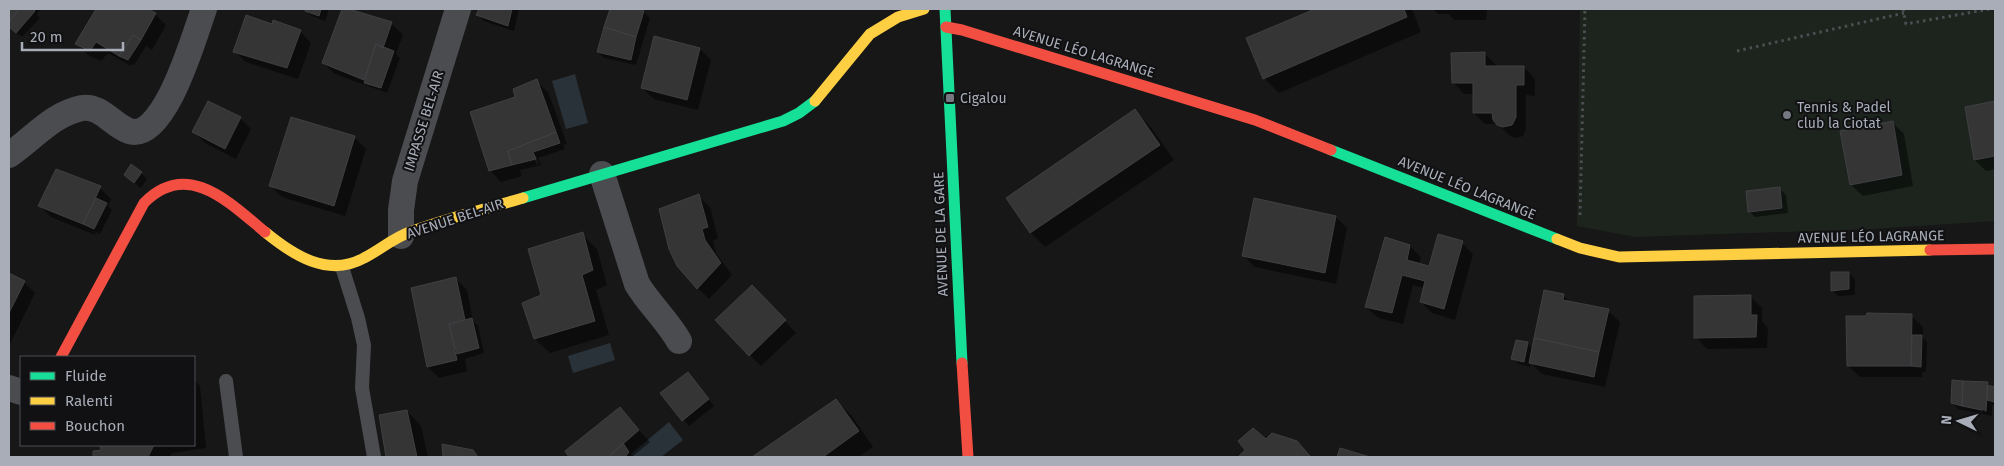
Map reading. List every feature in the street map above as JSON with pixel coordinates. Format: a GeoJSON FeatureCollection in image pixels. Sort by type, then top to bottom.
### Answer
{"type":"FeatureCollection","features":[{"type":"Feature","properties":{"kind":"street"},"geometry":{"type":"LineString","coordinates":[[9,155],[55,118],[84,108],[100,111],[130,131],[140,131],[152,124],[164,110],[176,86],[204,9]]}},
{"type":"Feature","properties":{"kind":"street","name":"IMPASSE BEL-AIR"},"geometry":{"type":"LineString","coordinates":[[401,236],[401,210],[405,181],[458,9]]}},
{"type":"Feature","properties":{"kind":"street","name":"AVENUE BEL-AIR"},"geometry":{"type":"LineString","coordinates":[[62,356],[144,203],[153,192],[164,186],[179,184],[196,185],[216,193],[288,249],[310,261],[327,266],[342,267],[367,258],[401,236],[437,222],[783,122],[815,102],[870,34],[898,17],[924,9]]}},
{"type":"Feature","properties":{"kind":"street","name":"AVENUE DE LA GARE"},"geometry":{"type":"LineString","coordinates":[[945,9],[960,332],[968,457]]}},
{"type":"Feature","properties":{"kind":"street","name":"AVENUE LÉO LAGRANGE"},"geometry":{"type":"LineString","coordinates":[[946,28],[962,30],[1255,120],[1580,248],[1619,257],[1995,249]]}},
{"type":"Feature","properties":{"kind":"street"},"geometry":{"type":"LineString","coordinates":[[602,174],[637,284],[643,294],[669,324],[678,341]]}},
{"type":"Feature","properties":{"kind":"lane"},"geometry":{"type":"LineString","coordinates":[[342,267],[358,318],[364,345],[362,388],[374,457]]}},
{"type":"Feature","properties":{"kind":"lane"},"geometry":{"type":"LineString","coordinates":[[226,381],[236,457]]}},
{"type":"Feature","properties":{"kind":"path"},"geometry":{"type":"LineString","coordinates":[[1580,248],[1585,9]]}},
{"type":"Feature","properties":{"kind":"path"},"geometry":{"type":"LineString","coordinates":[[1737,50],[1903,11],[1906,24],[1990,9]]}},
{"type":"Feature","properties":{"kind":"shaded area","name":"Tennis & Padel club la Ciotat"},"geometry":{"type":"Polygon","coordinates":[[[1580,9],[1995,9],[1995,221],[1871,229],[1635,237],[1577,226],[1580,9]]]}},
{"type":"Feature","properties":{"kind":"shaded area"},"geometry":{"type":"Polygon","coordinates":[[[575,74],[588,123],[566,129],[552,81],[575,74]]]}},
{"type":"Feature","properties":{"kind":"shaded area"},"geometry":{"type":"Polygon","coordinates":[[[610,343],[615,360],[573,373],[568,356],[610,343]]]}},
{"type":"Feature","properties":{"kind":"shaded area"},"geometry":{"type":"Polygon","coordinates":[[[669,422],[683,440],[661,457],[634,457],[631,454],[669,422]]]}},
{"type":"Feature","properties":{"kind":"building"},"geometry":{"type":"Polygon","coordinates":[[[9,9],[19,9],[9,22],[9,9]]]}},
{"type":"Feature","properties":{"kind":"building"},"geometry":{"type":"Polygon","coordinates":[[[19,9],[33,9],[35,11],[16,33],[9,27],[9,22],[19,9]]]}},
{"type":"Feature","properties":{"kind":"building"},"geometry":{"type":"Polygon","coordinates":[[[96,9],[148,9],[156,13],[141,40],[133,35],[119,56],[96,42],[90,51],[75,44],[96,9]]]}},
{"type":"Feature","properties":{"kind":"building"},"geometry":{"type":"Polygon","coordinates":[[[305,9],[321,9],[319,16],[305,11],[305,9]]]}},
{"type":"Feature","properties":{"kind":"building"},"geometry":{"type":"Polygon","coordinates":[[[342,9],[349,9],[392,22],[383,48],[376,44],[364,80],[322,63],[342,9]]]}},
{"type":"Feature","properties":{"kind":"building"},"geometry":{"type":"Polygon","coordinates":[[[479,9],[512,9],[508,26],[476,15],[479,9]]]}},
{"type":"Feature","properties":{"kind":"building"},"geometry":{"type":"Polygon","coordinates":[[[610,9],[637,9],[644,11],[636,37],[604,27],[610,9]]]}},
{"type":"Feature","properties":{"kind":"building"},"geometry":{"type":"Polygon","coordinates":[[[1315,9],[1404,9],[1407,17],[1263,79],[1246,38],[1315,9]]]}},
{"type":"Feature","properties":{"kind":"building"},"geometry":{"type":"Polygon","coordinates":[[[246,15],[272,24],[273,20],[301,30],[287,68],[233,52],[246,15]]]}},
{"type":"Feature","properties":{"kind":"building"},"geometry":{"type":"Polygon","coordinates":[[[604,27],[636,37],[631,60],[597,52],[604,27]]]}},
{"type":"Feature","properties":{"kind":"building"},"geometry":{"type":"Polygon","coordinates":[[[133,35],[141,40],[128,60],[119,56],[133,35]]]}},
{"type":"Feature","properties":{"kind":"building"},"geometry":{"type":"Polygon","coordinates":[[[654,36],[700,48],[687,100],[641,88],[654,36]]]}},
{"type":"Feature","properties":{"kind":"building"},"geometry":{"type":"Polygon","coordinates":[[[376,44],[394,51],[381,88],[364,83],[376,44]]]}},
{"type":"Feature","properties":{"kind":"building"},"geometry":{"type":"Polygon","coordinates":[[[1485,52],[1485,66],[1524,66],[1524,85],[1516,85],[1516,117],[1512,125],[1503,127],[1497,125],[1493,120],[1492,113],[1473,113],[1473,83],[1452,83],[1451,53],[1485,52]]]}},
{"type":"Feature","properties":{"kind":"building"},"geometry":{"type":"Polygon","coordinates":[[[537,79],[556,132],[508,151],[512,165],[489,171],[470,112],[515,97],[513,89],[537,79]]]}},
{"type":"Feature","properties":{"kind":"building"},"geometry":{"type":"Polygon","coordinates":[[[208,101],[241,117],[225,149],[192,132],[208,101]]]}},
{"type":"Feature","properties":{"kind":"building"},"geometry":{"type":"Polygon","coordinates":[[[1995,101],[1995,156],[1974,160],[1965,107],[1995,101]]]}},
{"type":"Feature","properties":{"kind":"building"},"geometry":{"type":"Polygon","coordinates":[[[1135,109],[1160,145],[1030,233],[1006,198],[1135,109]]]}},
{"type":"Feature","properties":{"kind":"building"},"geometry":{"type":"Polygon","coordinates":[[[291,117],[355,136],[334,206],[269,186],[291,117]]]}},
{"type":"Feature","properties":{"kind":"building"},"geometry":{"type":"Polygon","coordinates":[[[1893,121],[1902,175],[1850,185],[1840,131],[1893,121]]]}},
{"type":"Feature","properties":{"kind":"building"},"geometry":{"type":"Polygon","coordinates":[[[556,132],[560,143],[533,152],[536,159],[512,165],[508,151],[556,132]]]}},
{"type":"Feature","properties":{"kind":"building"},"geometry":{"type":"Polygon","coordinates":[[[131,164],[142,172],[134,183],[124,175],[131,164]]]}},
{"type":"Feature","properties":{"kind":"building"},"geometry":{"type":"Polygon","coordinates":[[[56,169],[101,186],[83,224],[38,206],[56,169]]]}},
{"type":"Feature","properties":{"kind":"building"},"geometry":{"type":"Polygon","coordinates":[[[1780,187],[1782,208],[1748,212],[1746,191],[1780,187]]]}},
{"type":"Feature","properties":{"kind":"building"},"geometry":{"type":"Polygon","coordinates":[[[699,194],[708,227],[702,229],[705,240],[721,263],[697,289],[677,266],[669,249],[659,209],[699,194]]]}},
{"type":"Feature","properties":{"kind":"building"},"geometry":{"type":"Polygon","coordinates":[[[96,198],[107,203],[94,229],[83,224],[96,198]]]}},
{"type":"Feature","properties":{"kind":"building"},"geometry":{"type":"Polygon","coordinates":[[[1254,198],[1336,216],[1325,273],[1242,256],[1254,198]]]}},
{"type":"Feature","properties":{"kind":"building"},"geometry":{"type":"Polygon","coordinates":[[[583,232],[593,270],[582,275],[595,321],[534,339],[522,303],[541,295],[528,249],[583,232]]]}},
{"type":"Feature","properties":{"kind":"building"},"geometry":{"type":"Polygon","coordinates":[[[1438,234],[1463,241],[1444,309],[1420,302],[1425,281],[1402,275],[1392,313],[1365,307],[1385,237],[1410,245],[1407,260],[1429,266],[1438,234]]]}},
{"type":"Feature","properties":{"kind":"building"},"geometry":{"type":"Polygon","coordinates":[[[1831,272],[1849,272],[1849,289],[1831,291],[1831,272]]]}},
{"type":"Feature","properties":{"kind":"building"},"geometry":{"type":"Polygon","coordinates":[[[9,273],[25,281],[9,313],[9,273]]]}},
{"type":"Feature","properties":{"kind":"building"},"geometry":{"type":"Polygon","coordinates":[[[456,277],[465,320],[449,324],[457,360],[427,367],[411,288],[456,277]]]}},
{"type":"Feature","properties":{"kind":"building"},"geometry":{"type":"Polygon","coordinates":[[[752,285],[786,320],[749,356],[715,320],[752,285]]]}},
{"type":"Feature","properties":{"kind":"building"},"geometry":{"type":"Polygon","coordinates":[[[1544,290],[1564,294],[1563,300],[1609,309],[1599,352],[1534,338],[1544,290]]]}},
{"type":"Feature","properties":{"kind":"building"},"geometry":{"type":"Polygon","coordinates":[[[1751,295],[1751,315],[1757,315],[1756,337],[1694,338],[1694,296],[1751,295]]]}},
{"type":"Feature","properties":{"kind":"building"},"geometry":{"type":"Polygon","coordinates":[[[1867,313],[1912,314],[1911,366],[1847,366],[1846,316],[1866,316],[1867,313]]]}},
{"type":"Feature","properties":{"kind":"building"},"geometry":{"type":"Polygon","coordinates":[[[472,318],[479,348],[457,354],[449,324],[472,318]]]}},
{"type":"Feature","properties":{"kind":"building"},"geometry":{"type":"Polygon","coordinates":[[[1912,335],[1922,335],[1921,367],[1911,366],[1912,335]]]}},
{"type":"Feature","properties":{"kind":"building"},"geometry":{"type":"Polygon","coordinates":[[[1534,338],[1599,352],[1594,377],[1529,363],[1534,338]]]}},
{"type":"Feature","properties":{"kind":"building"},"geometry":{"type":"Polygon","coordinates":[[[1516,340],[1528,342],[1524,362],[1511,359],[1516,340]]]}},
{"type":"Feature","properties":{"kind":"building"},"geometry":{"type":"Polygon","coordinates":[[[688,372],[709,399],[682,421],[660,393],[688,372]]]}},
{"type":"Feature","properties":{"kind":"building"},"geometry":{"type":"Polygon","coordinates":[[[1952,380],[1963,381],[1962,406],[1951,403],[1952,380]]]}},
{"type":"Feature","properties":{"kind":"building"},"geometry":{"type":"Polygon","coordinates":[[[1963,381],[1988,382],[1986,411],[1962,406],[1963,381]]]}},
{"type":"Feature","properties":{"kind":"building"},"geometry":{"type":"Polygon","coordinates":[[[1987,385],[1995,387],[1995,402],[1987,400],[1987,385]]]}},
{"type":"Feature","properties":{"kind":"building"},"geometry":{"type":"Polygon","coordinates":[[[836,399],[859,431],[823,457],[752,457],[836,399]]]}},
{"type":"Feature","properties":{"kind":"building"},"geometry":{"type":"Polygon","coordinates":[[[620,407],[639,430],[608,457],[569,457],[565,451],[620,407]]]}},
{"type":"Feature","properties":{"kind":"building"},"geometry":{"type":"Polygon","coordinates":[[[407,410],[417,457],[386,457],[379,415],[407,410]]]}},
{"type":"Feature","properties":{"kind":"building"},"geometry":{"type":"Polygon","coordinates":[[[1253,428],[1266,439],[1272,433],[1297,441],[1310,456],[1238,457],[1245,450],[1238,441],[1253,428]]]}},
{"type":"Feature","properties":{"kind":"building"},"geometry":{"type":"Polygon","coordinates":[[[623,443],[629,452],[625,457],[608,457],[623,443]]]}},
{"type":"Feature","properties":{"kind":"building"},"geometry":{"type":"Polygon","coordinates":[[[442,444],[473,450],[478,457],[443,457],[442,444]]]}},
{"type":"Feature","properties":{"kind":"building"},"geometry":{"type":"Polygon","coordinates":[[[100,446],[154,446],[148,457],[93,457],[93,451],[101,450],[100,446]]]}},
{"type":"Feature","properties":{"kind":"building"},"geometry":{"type":"Polygon","coordinates":[[[1340,448],[1370,457],[1337,457],[1340,448]]]}},
{"type":"Feature","properties":{"kind":"traffic: fast"},"geometry":{"type":"LineString","coordinates":[[945,9],[962,363]]}},
{"type":"Feature","properties":{"kind":"traffic: fast"},"geometry":{"type":"LineString","coordinates":[[523,198],[783,121],[799,113],[815,101]]}},
{"type":"Feature","properties":{"kind":"traffic: fast"},"geometry":{"type":"LineString","coordinates":[[1331,150],[1557,239]]}},
{"type":"Feature","properties":{"kind":"traffic: slow"},"geometry":{"type":"LineString","coordinates":[[815,101],[870,34],[898,17],[924,9]]}},
{"type":"Feature","properties":{"kind":"traffic: slow"},"geometry":{"type":"LineString","coordinates":[[265,232],[299,256],[324,265],[337,266],[351,264],[364,258],[398,237],[410,232],[523,198]]}},
{"type":"Feature","properties":{"kind":"traffic: slow"},"geometry":{"type":"LineString","coordinates":[[1557,239],[1580,248],[1619,257],[1930,250]]}},
{"type":"Feature","properties":{"kind":"traffic: jam"},"geometry":{"type":"LineString","coordinates":[[946,27],[962,30],[1255,120],[1331,150]]}},
{"type":"Feature","properties":{"kind":"traffic: jam"},"geometry":{"type":"LineString","coordinates":[[62,356],[144,203],[160,190],[176,185],[192,185],[207,190],[222,198],[265,232]]}},
{"type":"Feature","properties":{"kind":"traffic: jam"},"geometry":{"type":"LineString","coordinates":[[1930,250],[1995,249]]}},
{"type":"Feature","properties":{"kind":"traffic: jam"},"geometry":{"type":"LineString","coordinates":[[962,363],[968,457]]}},
{"type":"Feature","properties":{"kind":"place","name":"Cigalou"},"geometry":{"type":"Point","coordinates":[950,98]}},
{"type":"Feature","properties":{"kind":"place","name":"Tennis & Padel club la Ciotat"},"geometry":{"type":"Point","coordinates":[1787,115]}}]}
